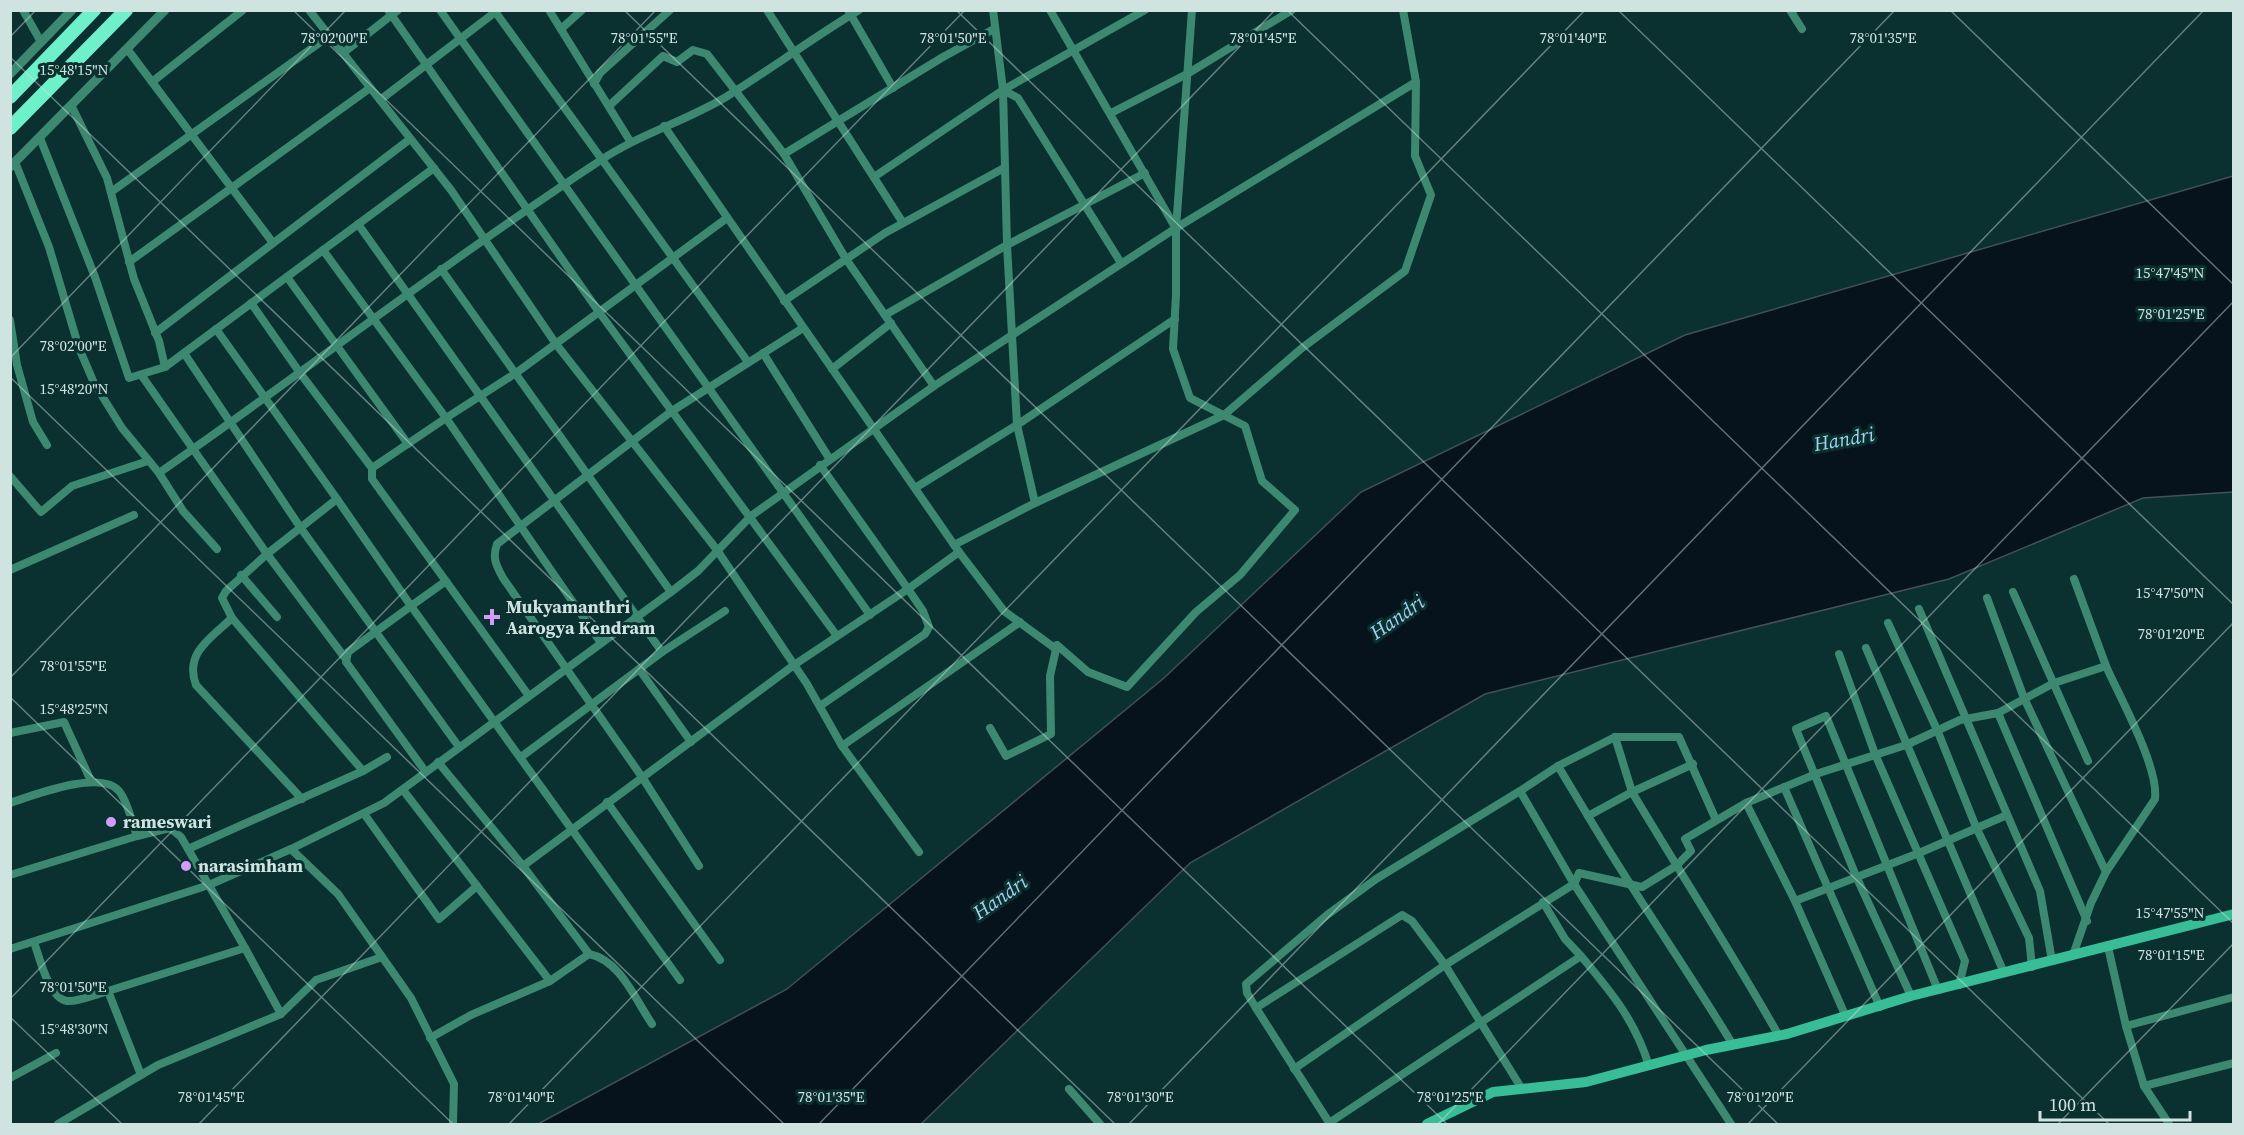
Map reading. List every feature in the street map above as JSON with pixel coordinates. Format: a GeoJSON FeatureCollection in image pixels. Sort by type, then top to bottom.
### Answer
{"type":"FeatureCollection","features":[{"type":"Feature","properties":{"kind":"highway"},"geometry":{"type":"LineString","coordinates":[[10,97],[94,10]]}},
{"type":"Feature","properties":{"kind":"highway"},"geometry":{"type":"LineString","coordinates":[[10,128],[126,10]]}},
{"type":"Feature","properties":{"kind":"main road"},"geometry":{"type":"LineString","coordinates":[[1427,1125],[1493,1092],[1586,1082],[1684,1056],[1779,1036],[1911,996],[2234,914]]}},
{"type":"Feature","properties":{"kind":"street"},"geometry":{"type":"LineString","coordinates":[[23,10],[41,42]]}},
{"type":"Feature","properties":{"kind":"street"},"geometry":{"type":"LineString","coordinates":[[10,74],[72,10]]}},
{"type":"Feature","properties":{"kind":"street"},"geometry":{"type":"LineString","coordinates":[[165,10],[13,165],[49,247],[80,348],[94,384],[105,404],[159,473],[183,511],[217,549]]}},
{"type":"Feature","properties":{"kind":"street"},"geometry":{"type":"LineString","coordinates":[[152,82],[243,10]]}},
{"type":"Feature","properties":{"kind":"street"},"geometry":{"type":"LineString","coordinates":[[309,10],[434,168],[556,344],[717,550],[794,665],[842,746],[919,852]]}},
{"type":"Feature","properties":{"kind":"street"},"geometry":{"type":"LineString","coordinates":[[441,10],[566,184],[706,387],[870,615]]}},
{"type":"Feature","properties":{"kind":"street"},"geometry":{"type":"LineString","coordinates":[[549,10],[630,141]]}},
{"type":"Feature","properties":{"kind":"street"},"geometry":{"type":"LineString","coordinates":[[561,29],[582,10]]}},
{"type":"Feature","properties":{"kind":"street"},"geometry":{"type":"LineString","coordinates":[[594,84],[600,73],[670,10]]}},
{"type":"Feature","properties":{"kind":"street"},"geometry":{"type":"LineString","coordinates":[[767,10],[903,223]]}},
{"type":"Feature","properties":{"kind":"street"},"geometry":{"type":"LineString","coordinates":[[159,473],[484,238],[601,160],[630,141],[734,91],[795,52],[849,13],[859,10]]}},
{"type":"Feature","properties":{"kind":"street"},"geometry":{"type":"LineString","coordinates":[[993,10],[1003,90],[1007,245],[1017,424],[1035,503]]}},
{"type":"Feature","properties":{"kind":"street"},"geometry":{"type":"LineString","coordinates":[[1050,10],[1176,228]]}},
{"type":"Feature","properties":{"kind":"street"},"geometry":{"type":"LineString","coordinates":[[874,177],[1003,90],[1074,52],[1131,14],[1145,10]]}},
{"type":"Feature","properties":{"kind":"street"},"geometry":{"type":"LineString","coordinates":[[990,728],[1006,756],[1051,734],[1050,676],[1057,645],[1088,672],[1127,687],[1196,612],[1240,575],[1294,510],[1262,482],[1245,426],[1190,398],[1173,349],[1176,228],[1192,10]]}},
{"type":"Feature","properties":{"kind":"street"},"geometry":{"type":"LineString","coordinates":[[1111,113],[1187,74],[1292,10]]}},
{"type":"Feature","properties":{"kind":"street"},"geometry":{"type":"LineString","coordinates":[[954,545],[1035,503],[1224,415],[1302,348],[1405,271],[1431,195],[1415,156],[1416,82],[1403,10]]}},
{"type":"Feature","properties":{"kind":"street"},"geometry":{"type":"LineString","coordinates":[[1790,10],[1802,29]]}},
{"type":"Feature","properties":{"kind":"street"},"geometry":{"type":"LineString","coordinates":[[380,100],[496,11],[748,362]]}},
{"type":"Feature","properties":{"kind":"street"},"geometry":{"type":"LineString","coordinates":[[343,53],[392,12],[599,312],[837,636]]}},
{"type":"Feature","properties":{"kind":"street"},"geometry":{"type":"LineString","coordinates":[[849,13],[892,88]]}},
{"type":"Feature","properties":{"kind":"street"},"geometry":{"type":"LineString","coordinates":[[784,154],[994,29]]}},
{"type":"Feature","properties":{"kind":"street"},"geometry":{"type":"LineString","coordinates":[[111,192],[329,36]]}},
{"type":"Feature","properties":{"kind":"street"},"geometry":{"type":"LineString","coordinates":[[128,50],[273,243]]}},
{"type":"Feature","properties":{"kind":"street"},"geometry":{"type":"LineString","coordinates":[[609,106],[663,56],[677,62],[693,50],[707,54],[784,154],[846,259],[934,386]]}},
{"type":"Feature","properties":{"kind":"street"},"geometry":{"type":"LineString","coordinates":[[10,949],[209,885],[365,815],[403,790],[425,771],[671,592],[751,516],[829,458],[1121,262],[1416,82]]}},
{"type":"Feature","properties":{"kind":"street"},"geometry":{"type":"LineString","coordinates":[[129,262],[370,88]]}},
{"type":"Feature","properties":{"kind":"street"},"geometry":{"type":"LineString","coordinates":[[1003,90],[1018,98],[1121,262]]}},
{"type":"Feature","properties":{"kind":"street"},"geometry":{"type":"LineString","coordinates":[[71,105],[107,178],[129,262],[165,367]]}},
{"type":"Feature","properties":{"kind":"street"},"geometry":{"type":"LineString","coordinates":[[664,126],[959,552],[1004,611],[1056,649]]}},
{"type":"Feature","properties":{"kind":"street"},"geometry":{"type":"LineString","coordinates":[[40,138],[95,277],[129,378],[142,376],[165,367],[434,168]]}},
{"type":"Feature","properties":{"kind":"street"},"geometry":{"type":"LineString","coordinates":[[155,333],[410,139]]}},
{"type":"Feature","properties":{"kind":"street"},"geometry":{"type":"LineString","coordinates":[[784,301],[903,223],[1004,168]]}},
{"type":"Feature","properties":{"kind":"street"},"geometry":{"type":"LineString","coordinates":[[885,315],[1007,245],[1145,172]]}},
{"type":"Feature","properties":{"kind":"street"},"geometry":{"type":"LineString","coordinates":[[372,468],[516,374],[727,218]]}},
{"type":"Feature","properties":{"kind":"street"},"geometry":{"type":"LineString","coordinates":[[358,224],[406,295],[662,652]]}},
{"type":"Feature","properties":{"kind":"street"},"geometry":{"type":"LineString","coordinates":[[323,250],[522,525],[601,643]]}},
{"type":"Feature","properties":{"kind":"street"},"geometry":{"type":"LineString","coordinates":[[441,269],[671,592]]}},
{"type":"Feature","properties":{"kind":"street"},"geometry":{"type":"LineString","coordinates":[[287,277],[408,444]]}},
{"type":"Feature","properties":{"kind":"street"},"geometry":{"type":"LineString","coordinates":[[252,303],[300,373],[372,468],[372,478],[529,696]]}},
{"type":"Feature","properties":{"kind":"street"},"geometry":{"type":"LineString","coordinates":[[915,488],[1017,424],[1175,319]]}},
{"type":"Feature","properties":{"kind":"street"},"geometry":{"type":"LineString","coordinates":[[832,369],[891,323]]}},
{"type":"Feature","properties":{"kind":"street"},"geometry":{"type":"LineString","coordinates":[[11,325],[14,366],[33,422],[47,445]]}},
{"type":"Feature","properties":{"kind":"street"},"geometry":{"type":"LineString","coordinates":[[699,866],[642,777],[565,669],[494,563],[497,544],[706,387],[803,328]]}},
{"type":"Feature","properties":{"kind":"street"},"geometry":{"type":"LineString","coordinates":[[216,329],[411,606],[680,980]]}},
{"type":"Feature","properties":{"kind":"street"},"geometry":{"type":"LineString","coordinates":[[184,353],[300,527],[377,630],[459,747]]}},
{"type":"Feature","properties":{"kind":"street"},"geometry":{"type":"LineString","coordinates":[[763,353],[829,458]]}},
{"type":"Feature","properties":{"kind":"street"},"geometry":{"type":"LineString","coordinates":[[142,376],[267,554],[345,658],[425,771]]}},
{"type":"Feature","properties":{"kind":"street"},"geometry":{"type":"LineString","coordinates":[[10,476],[41,512],[72,486],[148,461]]}},
{"type":"Feature","properties":{"kind":"street"},"geometry":{"type":"LineString","coordinates":[[820,465],[908,589],[928,620],[929,627],[925,634],[820,706]]}},
{"type":"Feature","properties":{"kind":"street"},"geometry":{"type":"LineString","coordinates":[[337,499],[241,575],[222,597],[232,618],[363,771]]}},
{"type":"Feature","properties":{"kind":"street"},"geometry":{"type":"LineString","coordinates":[[10,570],[134,516]]}},
{"type":"Feature","properties":{"kind":"street"},"geometry":{"type":"LineString","coordinates":[[523,867],[607,802],[794,665],[959,552]]}},
{"type":"Feature","properties":{"kind":"street"},"geometry":{"type":"LineString","coordinates":[[241,575],[277,617]]}},
{"type":"Feature","properties":{"kind":"street"},"geometry":{"type":"LineString","coordinates":[[2073,955],[2091,903],[2106,872],[2156,799],[2152,768],[2106,666],[2074,579]]}},
{"type":"Feature","properties":{"kind":"street"},"geometry":{"type":"LineString","coordinates":[[345,658],[348,652],[446,581]]}},
{"type":"Feature","properties":{"kind":"street"},"geometry":{"type":"LineString","coordinates":[[2013,592],[2088,761]]}},
{"type":"Feature","properties":{"kind":"street"},"geometry":{"type":"LineString","coordinates":[[1987,598],[2024,698],[2106,872]]}},
{"type":"Feature","properties":{"kind":"street"},"geometry":{"type":"LineString","coordinates":[[1919,609],[1968,718],[2040,891],[2052,962]]}},
{"type":"Feature","properties":{"kind":"street"},"geometry":{"type":"LineString","coordinates":[[521,757],[662,652],[725,611]]}},
{"type":"Feature","properties":{"kind":"street"},"geometry":{"type":"LineString","coordinates":[[232,618],[194,657],[191,672],[196,685],[302,799]]}},
{"type":"Feature","properties":{"kind":"street"},"geometry":{"type":"LineString","coordinates":[[842,746],[1020,622]]}},
{"type":"Feature","properties":{"kind":"street"},"geometry":{"type":"LineString","coordinates":[[1888,623],[1938,732],[1976,827],[2029,938],[2031,967]]}},
{"type":"Feature","properties":{"kind":"street"},"geometry":{"type":"LineString","coordinates":[[1866,648],[2004,974]]}},
{"type":"Feature","properties":{"kind":"street"},"geometry":{"type":"LineString","coordinates":[[1839,654],[1875,754],[1965,961],[1959,984]]}},
{"type":"Feature","properties":{"kind":"street"},"geometry":{"type":"LineString","coordinates":[[1294,1069],[1445,964],[1574,884],[1579,873],[1642,887],[1676,867],[1691,850],[1685,839],[1746,803],[1845,763],[1906,745],[1968,718],[1998,713],[2054,683],[2106,666]]}},
{"type":"Feature","properties":{"kind":"street"},"geometry":{"type":"LineString","coordinates":[[639,669],[690,742]]}},
{"type":"Feature","properties":{"kind":"street"},"geometry":{"type":"LineString","coordinates":[[1998,713],[2086,921]]}},
{"type":"Feature","properties":{"kind":"street"},"geometry":{"type":"LineString","coordinates":[[1911,996],[1856,876],[1796,729],[1826,716],[1938,990]]}},
{"type":"Feature","properties":{"kind":"street"},"geometry":{"type":"LineString","coordinates":[[10,733],[64,722],[91,781]]}},
{"type":"Feature","properties":{"kind":"street"},"geometry":{"type":"LineString","coordinates":[[1615,737],[1632,792],[1676,867],[1719,930],[1779,1036]]}},
{"type":"Feature","properties":{"kind":"street"},"geometry":{"type":"LineString","coordinates":[[1581,956],[1329,1124],[1247,993],[1246,984],[1285,949],[1376,879],[1558,766],[1615,737],[1679,737],[1716,820]]}},
{"type":"Feature","properties":{"kind":"street"},"geometry":{"type":"LineString","coordinates":[[188,849],[363,771],[387,757]]}},
{"type":"Feature","properties":{"kind":"street"},"geometry":{"type":"LineString","coordinates":[[438,762],[523,867],[589,954],[601,956],[613,966],[652,1024]]}},
{"type":"Feature","properties":{"kind":"street"},"geometry":{"type":"LineString","coordinates":[[1588,816],[1632,792],[1693,764]]}},
{"type":"Feature","properties":{"kind":"street"},"geometry":{"type":"LineString","coordinates":[[1558,766],[1629,884],[1679,956],[1733,1045]]}},
{"type":"Feature","properties":{"kind":"street"},"geometry":{"type":"LineString","coordinates":[[10,802],[91,781],[106,784],[119,791],[137,836]]}},
{"type":"Feature","properties":{"kind":"street"},"geometry":{"type":"LineString","coordinates":[[1784,787],[1880,1006]]}},
{"type":"Feature","properties":{"kind":"street"},"geometry":{"type":"LineString","coordinates":[[403,790],[550,981]]}},
{"type":"Feature","properties":{"kind":"street"},"geometry":{"type":"LineString","coordinates":[[1520,790],[1574,884],[1731,1125]]}},
{"type":"Feature","properties":{"kind":"street"},"geometry":{"type":"LineString","coordinates":[[607,802],[720,960]]}},
{"type":"Feature","properties":{"kind":"street"},"geometry":{"type":"LineString","coordinates":[[1746,803],[1795,901],[1846,1017]]}},
{"type":"Feature","properties":{"kind":"street"},"geometry":{"type":"LineString","coordinates":[[1795,901],[1919,853],[2007,814]]}},
{"type":"Feature","properties":{"kind":"street"},"geometry":{"type":"LineString","coordinates":[[365,815],[439,919],[477,886]]}},
{"type":"Feature","properties":{"kind":"street"},"geometry":{"type":"LineString","coordinates":[[10,875],[170,828],[181,837],[281,1014]]}},
{"type":"Feature","properties":{"kind":"street"},"geometry":{"type":"LineString","coordinates":[[291,849],[338,894],[411,998],[454,1084],[453,1125]]}},
{"type":"Feature","properties":{"kind":"street"},"geometry":{"type":"LineString","coordinates":[[1543,902],[1565,939],[1622,1006],[1640,1036],[1649,1065]]}},
{"type":"Feature","properties":{"kind":"street"},"geometry":{"type":"LineString","coordinates":[[1256,1008],[1402,915],[1412,921],[1445,964],[1522,1089]]}},
{"type":"Feature","properties":{"kind":"street"},"geometry":{"type":"LineString","coordinates":[[34,942],[48,982],[60,999],[67,1002],[245,948]]}},
{"type":"Feature","properties":{"kind":"street"},"geometry":{"type":"LineString","coordinates":[[2108,947],[2126,1026],[2144,1086],[2169,1125]]}},
{"type":"Feature","properties":{"kind":"street"},"geometry":{"type":"LineString","coordinates":[[430,1038],[471,1015],[550,981],[589,954]]}},
{"type":"Feature","properties":{"kind":"street"},"geometry":{"type":"LineString","coordinates":[[58,1125],[158,1065],[281,1014],[316,980],[382,957]]}},
{"type":"Feature","properties":{"kind":"street"},"geometry":{"type":"LineString","coordinates":[[108,991],[141,1075]]}},
{"type":"Feature","properties":{"kind":"street"},"geometry":{"type":"LineString","coordinates":[[2126,1026],[2234,997]]}},
{"type":"Feature","properties":{"kind":"street"},"geometry":{"type":"LineString","coordinates":[[10,1078],[56,1053]]}},
{"type":"Feature","properties":{"kind":"street"},"geometry":{"type":"LineString","coordinates":[[2144,1086],[2234,1063]]}},
{"type":"Feature","properties":{"kind":"street"},"geometry":{"type":"LineString","coordinates":[[1069,1089],[1100,1125]]}},
{"type":"Feature","properties":{"kind":"water","name":"Handri"},"geometry":{"type":"Polygon","coordinates":[[[2233,176],[2233,492],[2143,498],[1949,579],[1485,694],[1190,863],[921,1124],[538,1124],[787,989],[1164,678],[1361,492],[1685,335],[2233,176]]]}},
{"type":"Feature","properties":{"kind":"place","name":"Mukyamanthri Aarogya Kendram"},"geometry":{"type":"Point","coordinates":[492,617]}},
{"type":"Feature","properties":{"kind":"place","name":"rameswari"},"geometry":{"type":"Point","coordinates":[111,822]}},
{"type":"Feature","properties":{"kind":"place","name":"narasimham"},"geometry":{"type":"Point","coordinates":[186,866]}}]}
